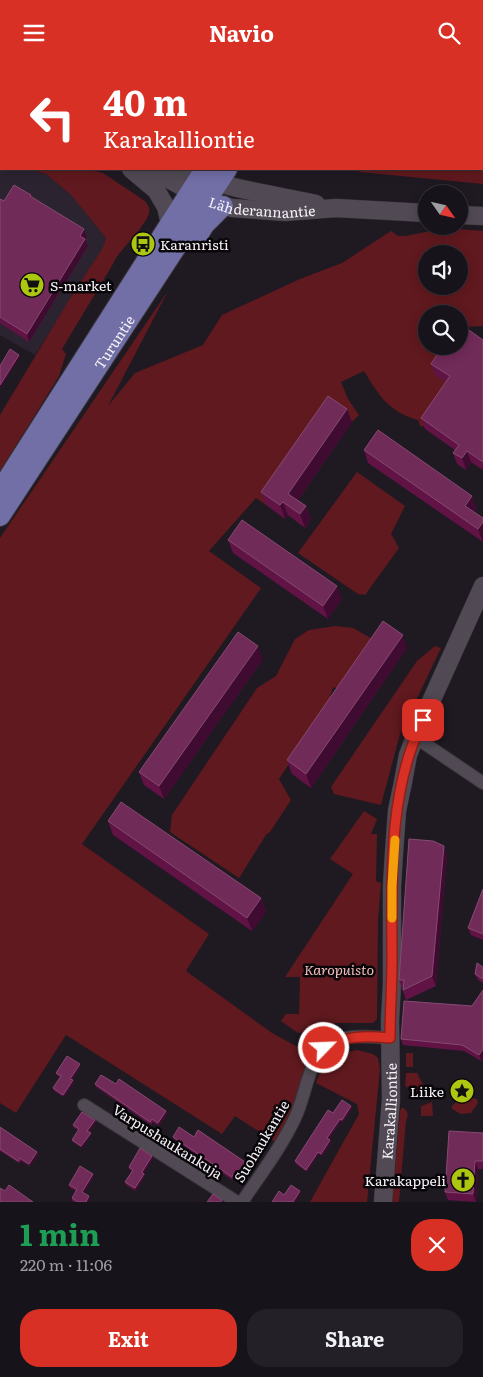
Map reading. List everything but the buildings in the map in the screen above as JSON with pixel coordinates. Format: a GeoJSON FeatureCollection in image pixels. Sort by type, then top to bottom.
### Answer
{"type":"FeatureCollection","features":[{"type":"Feature","properties":{"kind":"main road","name":"Turuntie"},"geometry":{"type":"LineString","coordinates":[[0,491],[170,225],[210,185]]}},
{"type":"Feature","properties":{"kind":"main road","name":"Turuntie"},"geometry":{"type":"LineString","coordinates":[[0,516],[69,412],[210,185]]}},
{"type":"Feature","properties":{"kind":"street"},"geometry":{"type":"LineString","coordinates":[[132,170],[156,190],[166,207],[170,225]]}},
{"type":"Feature","properties":{"kind":"street"},"geometry":{"type":"LineString","coordinates":[[154,170],[210,185]]}},
{"type":"Feature","properties":{"kind":"street"},"geometry":{"type":"LineString","coordinates":[[184,170],[210,185]]}},
{"type":"Feature","properties":{"kind":"street","name":"Lähderannantie"},"geometry":{"type":"LineString","coordinates":[[210,185],[241,189],[336,208]]}},
{"type":"Feature","properties":{"kind":"street","name":"Lähderannantie"},"geometry":{"type":"LineString","coordinates":[[210,185],[284,212],[336,208],[418,213]]}},
{"type":"Feature","properties":{"kind":"street"},"geometry":{"type":"LineString","coordinates":[[468,215],[483,216]]}},
{"type":"Feature","properties":{"kind":"street","name":"Karakalliontie"},"geometry":{"type":"LineString","coordinates":[[383,1202],[391,1099],[392,886],[396,823],[408,755],[483,587]]}},
{"type":"Feature","properties":{"kind":"street"},"geometry":{"type":"LineString","coordinates":[[415,737],[483,783]]}},
{"type":"Feature","properties":{"kind":"street","name":"Suohaukantie"},"geometry":{"type":"LineString","coordinates":[[242,1202],[295,1118],[317,1058],[324,1048],[336,1041],[349,1038],[390,1038]]}},
{"type":"Feature","properties":{"kind":"street","name":"Varpushaukankuja"},"geometry":{"type":"LineString","coordinates":[[84,1105],[237,1202]]}},
{"type":"Feature","properties":{"kind":"shaded area","name":"S-market"},"geometry":{"type":"Polygon","coordinates":[[[0,170],[32,170],[46,174],[71,195],[106,238],[102,249],[35,355],[0,335],[0,170]]]}},
{"type":"Feature","properties":{"kind":"green space"},"geometry":{"type":"Polygon","coordinates":[[[32,170],[90,170],[103,173],[145,201],[149,207],[149,214],[141,228],[116,258],[62,349],[66,354],[59,376],[0,471],[0,415],[102,249],[106,238],[71,195],[46,174],[32,170]]]}},
{"type":"Feature","properties":{"kind":"green space"},"geometry":{"type":"Polygon","coordinates":[[[360,170],[483,170],[483,184],[359,172],[360,170]]]}},
{"type":"Feature","properties":{"kind":"green space"},"geometry":{"type":"Polygon","coordinates":[[[468,230],[483,231],[483,326],[468,327],[468,305],[418,305],[418,355],[448,355],[454,388],[432,427],[420,426],[418,420],[392,408],[380,395],[364,371],[341,382],[348,399],[359,415],[266,505],[256,498],[209,551],[261,588],[82,844],[209,934],[186,971],[272,1033],[309,1053],[290,1119],[275,1142],[235,1116],[222,1134],[66,1035],[16,1113],[0,1103],[0,538],[168,291],[108,406],[135,373],[203,345],[222,315],[300,279],[342,263],[391,231],[398,236],[418,234],[468,235],[468,230]]]}},
{"type":"Feature","properties":{"kind":"green space"},"geometry":{"type":"Polygon","coordinates":[[[357,472],[405,506],[391,534],[399,548],[365,595],[358,594],[298,553],[357,472]]]}},
{"type":"Feature","properties":{"kind":"green space"},"geometry":{"type":"Polygon","coordinates":[[[335,626],[353,628],[376,641],[341,690],[333,687],[327,707],[279,779],[291,800],[239,878],[170,832],[172,815],[257,688],[276,676],[295,639],[309,630],[335,626]]]}},
{"type":"Feature","properties":{"kind":"green space"},"geometry":{"type":"Polygon","coordinates":[[[435,646],[441,648],[400,734],[381,805],[334,794],[331,787],[417,661],[435,646]]]}},
{"type":"Feature","properties":{"kind":"green space","name":"Karopuisto"},"geometry":{"type":"Polygon","coordinates":[[[364,811],[377,819],[371,834],[377,834],[376,881],[381,883],[378,920],[377,1019],[373,1023],[335,1023],[320,1031],[298,1033],[281,1021],[286,1014],[299,1014],[300,977],[285,977],[353,874],[330,859],[364,811]]]}},
{"type":"Feature","properties":{"kind":"green space"},"geometry":{"type":"Polygon","coordinates":[[[357,1050],[373,1054],[378,1058],[380,1069],[367,1202],[310,1202],[359,1114],[357,1104],[316,1083],[324,1063],[339,1054],[357,1050]]]}},
{"type":"Feature","properties":{"kind":"green space"},"geometry":{"type":"Polygon","coordinates":[[[406,1053],[413,1053],[413,1067],[406,1067],[406,1053]]]}},
{"type":"Feature","properties":{"kind":"green space"},"geometry":{"type":"Polygon","coordinates":[[[406,1073],[417,1073],[424,1087],[416,1092],[405,1086],[406,1073]]]}},
{"type":"Feature","properties":{"kind":"green space"},"geometry":{"type":"Polygon","coordinates":[[[473,1098],[477,1099],[478,1103],[471,1113],[461,1114],[452,1109],[456,1102],[464,1102],[473,1098]]]}},
{"type":"Feature","properties":{"kind":"green space"},"geometry":{"type":"Polygon","coordinates":[[[432,1102],[433,1116],[421,1116],[421,1106],[432,1102]]]}},
{"type":"Feature","properties":{"kind":"green space"},"geometry":{"type":"Polygon","coordinates":[[[402,1107],[408,1115],[399,1202],[392,1202],[400,1111],[402,1107]]]}},
{"type":"Feature","properties":{"kind":"slow traffic"},"geometry":{"type":"LineString","coordinates":[[392,918],[395,840]]}},
{"type":"Feature","properties":{"kind":"place","name":"Karanristi"},"geometry":{"type":"Point","coordinates":[143,244]}},
{"type":"Feature","properties":{"kind":"place","name":"S-market"},"geometry":{"type":"Point","coordinates":[32,285]}},
{"type":"Feature","properties":{"kind":"place","name":"Liike"},"geometry":{"type":"Point","coordinates":[462,1091]}},
{"type":"Feature","properties":{"kind":"place","name":"Karakappeli"},"geometry":{"type":"Point","coordinates":[463,1180]}},
{"type":"Feature","properties":{"kind":"route"},"geometry":{"type":"LineString","coordinates":[[324,1048],[336,1041],[349,1038],[390,1038],[392,886],[397,811],[408,755],[423,720]]}}]}
